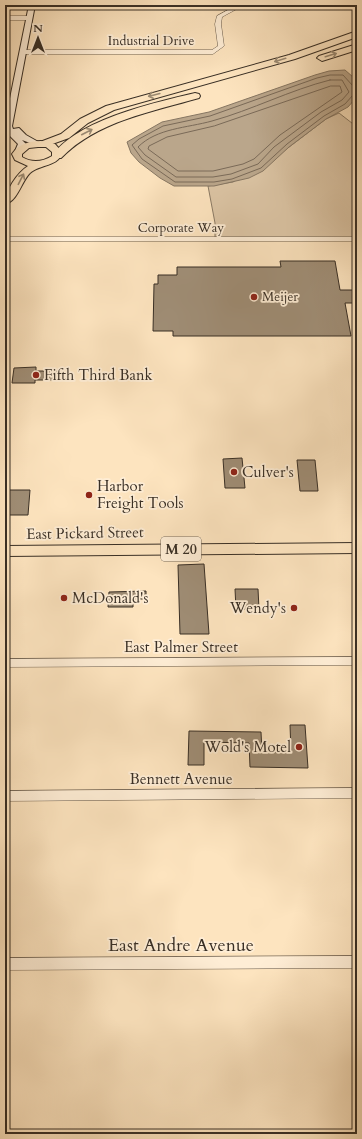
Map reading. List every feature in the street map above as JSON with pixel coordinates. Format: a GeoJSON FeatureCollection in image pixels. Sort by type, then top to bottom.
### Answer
{"type":"FeatureCollection","features":[{"type":"Feature","properties":{"kind":"highway"},"geometry":{"type":"LineString","coordinates":[[41,144],[65,136],[84,121],[110,108],[292,57],[357,34]]}},
{"type":"Feature","properties":{"kind":"highway"},"geometry":{"type":"LineString","coordinates":[[243,81],[357,47]]}},
{"type":"Feature","properties":{"kind":"highway"},"geometry":{"type":"LineString","coordinates":[[57,156],[70,142],[98,127],[205,93]]}},
{"type":"Feature","properties":{"kind":"main road"},"geometry":{"type":"LineString","coordinates":[[5,188],[18,168],[19,154],[22,144],[11,133],[8,126],[11,117],[28,18],[32,5]]}},
{"type":"Feature","properties":{"kind":"main road"},"geometry":{"type":"LineString","coordinates":[[5,201],[15,191],[27,170],[57,156],[55,149],[41,144],[18,132],[11,117]]}},
{"type":"Feature","properties":{"kind":"main road"},"geometry":{"type":"LineString","coordinates":[[19,154],[26,146],[41,144]]}},
{"type":"Feature","properties":{"kind":"main road"},"geometry":{"type":"LineString","coordinates":[[19,154],[27,163],[42,164]]}},
{"type":"Feature","properties":{"kind":"main road","name":"East Pickard Street"},"geometry":{"type":"LineString","coordinates":[[5,551],[357,548]]}},
{"type":"Feature","properties":{"kind":"street","name":"Industrial Drive"},"geometry":{"type":"LineString","coordinates":[[23,52],[213,52],[221,46],[218,24],[220,16],[241,5]]}},
{"type":"Feature","properties":{"kind":"street"},"geometry":{"type":"LineString","coordinates":[[5,18],[28,18]]}},
{"type":"Feature","properties":{"kind":"street","name":"Corporate Way"},"geometry":{"type":"LineString","coordinates":[[5,239],[357,239]]}},
{"type":"Feature","properties":{"kind":"street","name":"East Palmer Street"},"geometry":{"type":"LineString","coordinates":[[5,663],[357,661]]}},
{"type":"Feature","properties":{"kind":"street","name":"Bennett Avenue"},"geometry":{"type":"LineString","coordinates":[[5,796],[357,793]]}},
{"type":"Feature","properties":{"kind":"street","name":"East Andre Avenue"},"geometry":{"type":"LineString","coordinates":[[5,964],[357,962]]}},
{"type":"Feature","properties":{"kind":"shaded area"},"geometry":{"type":"Polygon","coordinates":[[[339,113],[357,127],[357,239],[215,240],[215,223],[208,186],[233,182],[280,154],[326,119],[339,113]]]}},
{"type":"Feature","properties":{"kind":"water"},"geometry":{"type":"Polygon","coordinates":[[[345,70],[353,77],[357,93],[355,99],[348,107],[326,119],[289,147],[263,171],[249,178],[214,186],[174,186],[160,178],[139,162],[131,153],[127,142],[162,122],[209,112],[329,71],[345,70]]]}},
{"type":"Feature","properties":{"kind":"building","name":"Meijer"},"geometry":{"type":"Polygon","coordinates":[[[280,261],[335,261],[340,290],[353,290],[356,303],[345,303],[351,336],[173,336],[173,331],[153,331],[154,284],[158,284],[158,275],[177,275],[177,267],[281,267],[280,261]]]}},
{"type":"Feature","properties":{"kind":"building","name":"Fifth Third Bank"},"geometry":{"type":"Polygon","coordinates":[[[36,367],[36,371],[58,371],[57,380],[35,380],[35,383],[12,383],[14,368],[36,367]]]}},
{"type":"Feature","properties":{"kind":"building","name":"Culver's"},"geometry":{"type":"Polygon","coordinates":[[[242,458],[245,488],[225,488],[223,459],[242,458]]]}},
{"type":"Feature","properties":{"kind":"building"},"geometry":{"type":"Polygon","coordinates":[[[297,460],[315,460],[318,491],[300,491],[297,460]]]}},
{"type":"Feature","properties":{"kind":"building"},"geometry":{"type":"Polygon","coordinates":[[[5,490],[30,490],[28,515],[5,515],[5,490]]]}},
{"type":"Feature","properties":{"kind":"building"},"geometry":{"type":"Polygon","coordinates":[[[204,564],[209,634],[180,634],[178,565],[204,564]]]}},
{"type":"Feature","properties":{"kind":"building"},"geometry":{"type":"Polygon","coordinates":[[[235,589],[258,589],[259,609],[236,609],[235,589]]]}},
{"type":"Feature","properties":{"kind":"building"},"geometry":{"type":"Polygon","coordinates":[[[146,591],[146,599],[133,599],[133,607],[108,607],[109,592],[146,591]]]}},
{"type":"Feature","properties":{"kind":"building","name":"Wold's Motel"},"geometry":{"type":"Polygon","coordinates":[[[290,725],[305,725],[308,768],[250,767],[249,743],[204,742],[204,765],[188,765],[189,731],[261,732],[262,752],[291,752],[290,725]]]}},
{"type":"Feature","properties":{"kind":"place","name":"Meijer"},"geometry":{"type":"Point","coordinates":[254,297]}},
{"type":"Feature","properties":{"kind":"place","name":"Fifth Third Bank"},"geometry":{"type":"Point","coordinates":[36,375]}},
{"type":"Feature","properties":{"kind":"place","name":"Culver's"},"geometry":{"type":"Point","coordinates":[234,472]}},
{"type":"Feature","properties":{"kind":"place","name":"Harbor Freight Tools"},"geometry":{"type":"Point","coordinates":[89,495]}},
{"type":"Feature","properties":{"kind":"place","name":"McDonald's"},"geometry":{"type":"Point","coordinates":[64,598]}},
{"type":"Feature","properties":{"kind":"place","name":"Wendy's"},"geometry":{"type":"Point","coordinates":[294,608]}},
{"type":"Feature","properties":{"kind":"place","name":"Wold's Motel"},"geometry":{"type":"Point","coordinates":[299,747]}}]}
